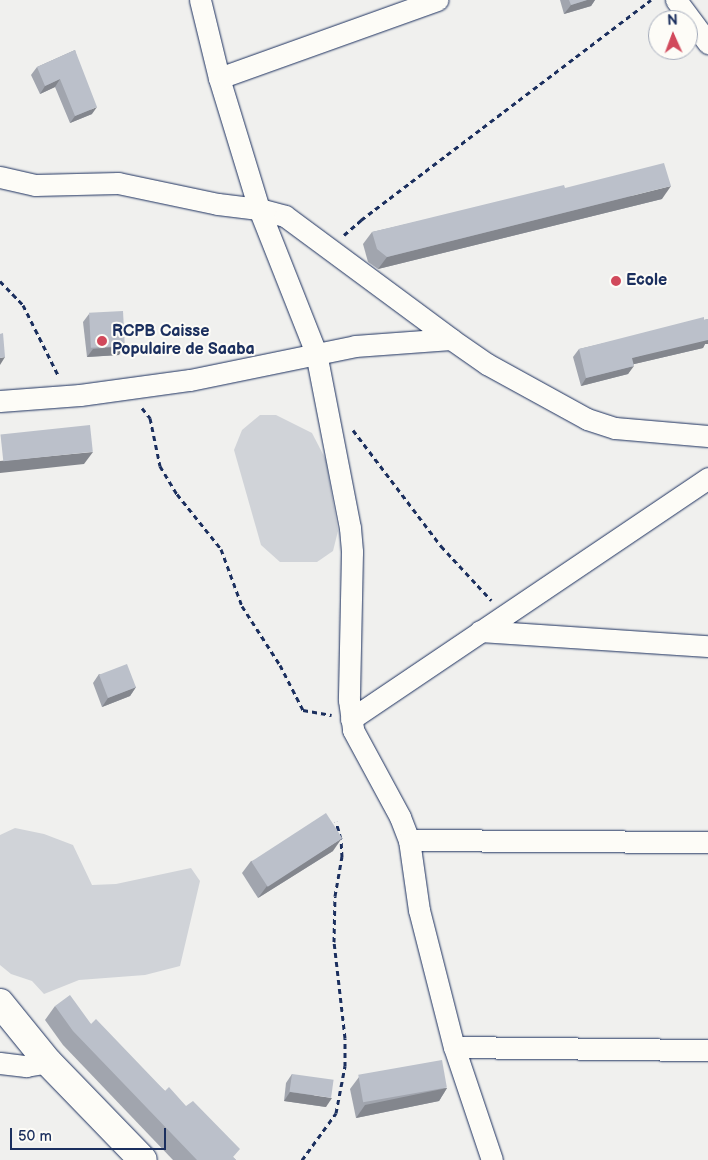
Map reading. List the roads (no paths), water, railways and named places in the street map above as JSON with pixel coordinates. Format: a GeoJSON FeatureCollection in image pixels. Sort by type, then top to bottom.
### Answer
{"type":"FeatureCollection","features":[{"type":"Feature","properties":{"kind":"street"},"geometry":{"type":"LineString","coordinates":[[200,0],[219,78],[259,208],[316,352],[350,528],[352,552],[349,700],[351,718],[357,739],[400,816],[409,840],[419,910],[454,1047],[492,1160]]}},
{"type":"Feature","properties":{"kind":"street"},"geometry":{"type":"LineString","coordinates":[[219,78],[437,0]]}},
{"type":"Feature","properties":{"kind":"street"},"geometry":{"type":"LineString","coordinates":[[676,0],[708,43]]}},
{"type":"Feature","properties":{"kind":"street"},"geometry":{"type":"LineString","coordinates":[[0,177],[35,185],[118,183],[218,204],[259,208],[285,216],[487,364],[588,419],[615,428],[708,436]]}},
{"type":"Feature","properties":{"kind":"street"},"geometry":{"type":"LineString","coordinates":[[0,401],[80,395],[190,380],[316,352],[355,346],[451,339]]}},
{"type":"Feature","properties":{"kind":"street"},"geometry":{"type":"LineString","coordinates":[[351,718],[708,478]]}},
{"type":"Feature","properties":{"kind":"street"},"geometry":{"type":"LineString","coordinates":[[480,631],[708,646]]}},
{"type":"Feature","properties":{"kind":"street"},"geometry":{"type":"LineString","coordinates":[[409,840],[708,842]]}},
{"type":"Feature","properties":{"kind":"street"},"geometry":{"type":"LineString","coordinates":[[0,1003],[48,1062],[143,1160]]}},
{"type":"Feature","properties":{"kind":"street"},"geometry":{"type":"LineString","coordinates":[[454,1047],[708,1050]]}},
{"type":"Feature","properties":{"kind":"street"},"geometry":{"type":"LineString","coordinates":[[0,1063],[26,1066],[48,1062]]}},
{"type":"Feature","properties":{"kind":"place","name":"Ecole"},"geometry":{"type":"Point","coordinates":[616,281]}},
{"type":"Feature","properties":{"kind":"place","name":"RCPB Caisse Populaire de Saaba"},"geometry":{"type":"Point","coordinates":[102,341]}}]}
